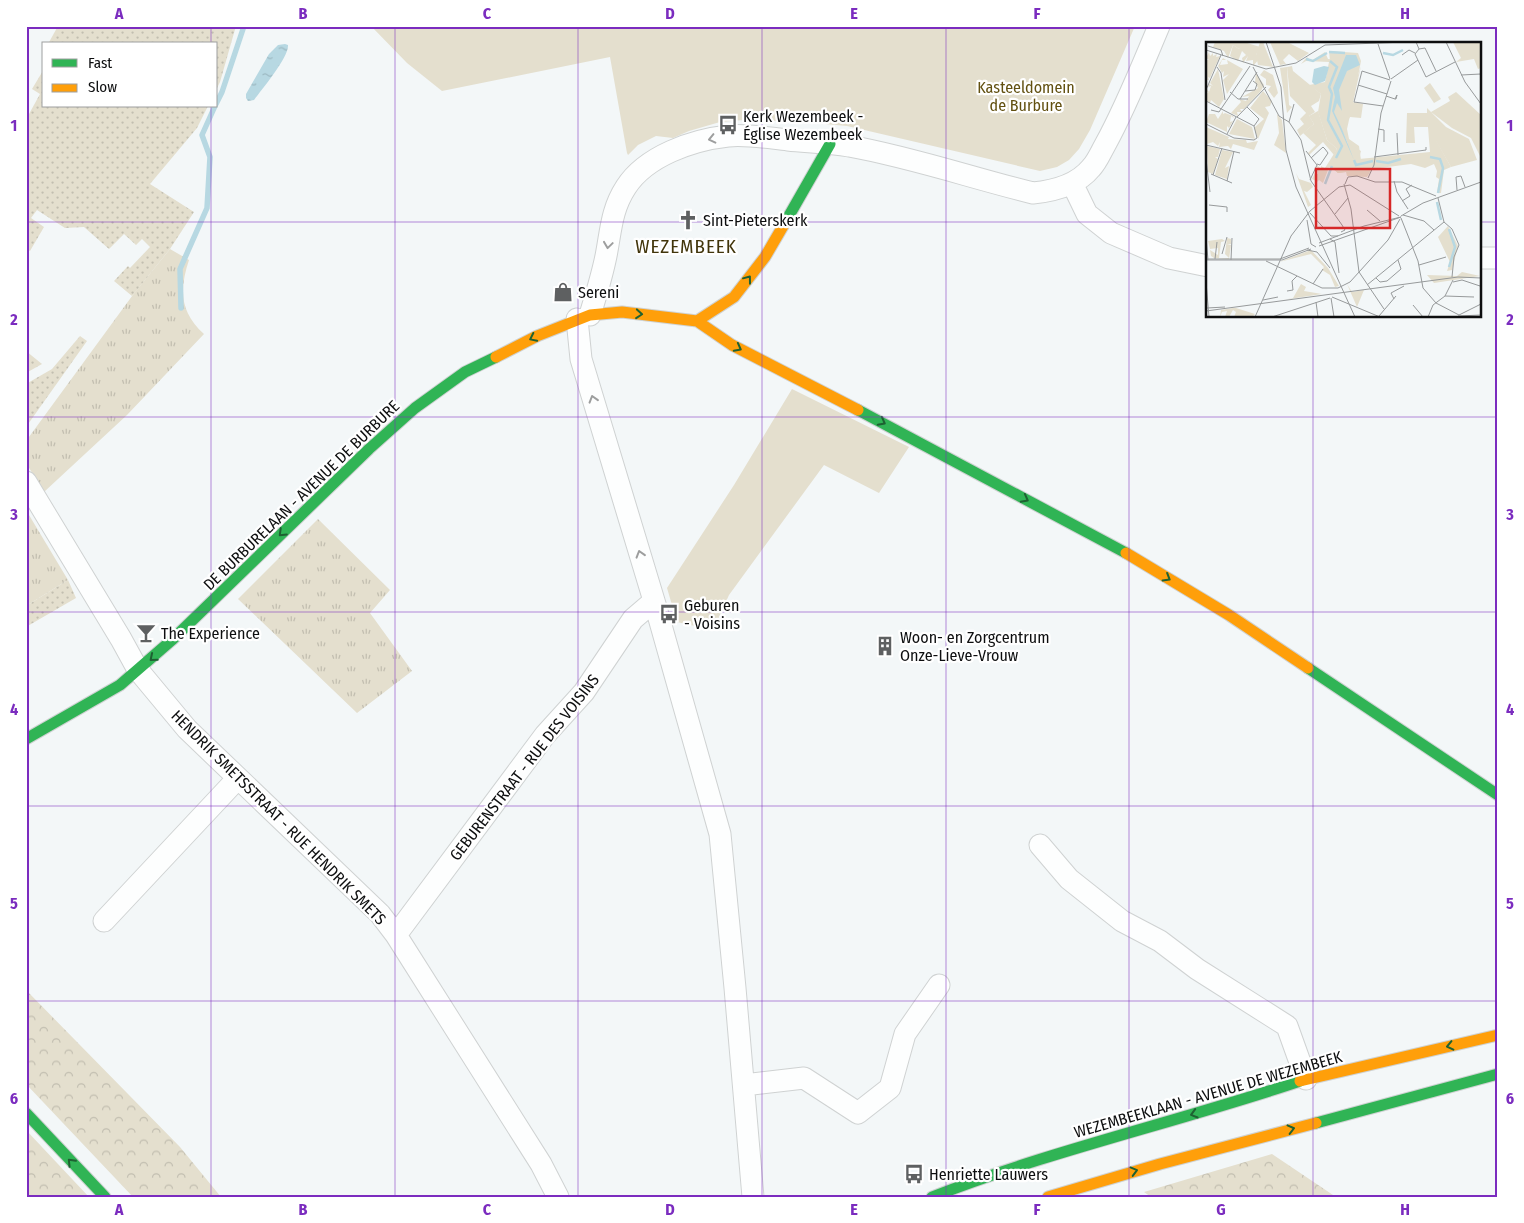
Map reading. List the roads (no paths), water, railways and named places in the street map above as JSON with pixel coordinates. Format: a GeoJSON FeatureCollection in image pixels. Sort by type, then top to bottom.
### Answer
{"type":"FeatureCollection","features":[{"type":"Feature","properties":{"kind":"main road"},"geometry":{"type":"LineString","coordinates":[[830,144],[760,264],[734,297],[697,321],[732,345],[857,409],[1133,557],[1229,615],[1498,795]]}},
{"type":"Feature","properties":{"kind":"main road","name":"DE BURBURELAAN - AVENUE DE BURBURE"},"geometry":{"type":"LineString","coordinates":[[26,739],[110,691],[138,670],[168,644],[368,449],[415,408],[465,372],[537,336],[584,317],[622,312],[697,321]]}},
{"type":"Feature","properties":{"kind":"main road","name":"WEZEMBEEKLAAN - AVENUE DE WEZEMBEEK"},"geometry":{"type":"LineString","coordinates":[[932,1197],[986,1176],[1240,1101],[1306,1079],[1498,1035]]}},
{"type":"Feature","properties":{"kind":"main road"},"geometry":{"type":"LineString","coordinates":[[1048,1197],[1290,1129],[1423,1096],[1498,1074]]}},
{"type":"Feature","properties":{"kind":"main road"},"geometry":{"type":"LineString","coordinates":[[26,1113],[105,1197]]}},
{"type":"Feature","properties":{"kind":"street"},"geometry":{"type":"LineString","coordinates":[[753,1197],[720,834],[654,601],[581,359],[584,317],[606,255],[611,220],[618,200],[627,186],[654,159],[714,138],[730,136],[848,146],[899,157],[1033,193],[1052,191],[1072,183],[1092,168],[1110,136],[1139,75],[1159,26]]}},
{"type":"Feature","properties":{"kind":"street"},"geometry":{"type":"LineString","coordinates":[[1072,183],[1087,214],[1111,232],[1169,258],[1206,266]]}},
{"type":"Feature","properties":{"kind":"street"},"geometry":{"type":"LineString","coordinates":[[1482,258],[1498,258]]}},
{"type":"Feature","properties":{"kind":"street","name":"HENDRIK SMETSSTRAAT - RUE HENDRIK SMETS"},"geometry":{"type":"LineString","coordinates":[[26,482],[122,639],[138,670],[187,729],[369,902],[396,935],[540,1164],[558,1197]]}},
{"type":"Feature","properties":{"kind":"street","name":"GEBURENSTRAAT - RUE DES VOISINS"},"geometry":{"type":"LineString","coordinates":[[396,935],[544,735],[584,692],[633,619],[654,601]]}},
{"type":"Feature","properties":{"kind":"street"},"geometry":{"type":"LineString","coordinates":[[104,921],[238,778]]}},
{"type":"Feature","properties":{"kind":"street"},"geometry":{"type":"LineString","coordinates":[[1040,845],[1069,879],[1122,921],[1160,941],[1196,969],[1287,1026],[1306,1079]]}},
{"type":"Feature","properties":{"kind":"street"},"geometry":{"type":"LineString","coordinates":[[744,1085],[804,1078],[858,1113],[890,1088],[905,1034],[939,985]]}},
{"type":"Feature","properties":{"kind":"water"},"geometry":{"type":"Polygon","coordinates":[[[278,45],[288,45],[287,50],[280,65],[254,100],[248,101],[246,94],[269,54],[278,45]]]}},
{"type":"Feature","properties":{"kind":"waterway"},"geometry":{"type":"LineString","coordinates":[[218,100],[244,26]]}},
{"type":"Feature","properties":{"kind":"waterway"},"geometry":{"type":"LineString","coordinates":[[181,308],[180,269],[207,208],[210,157],[202,135],[214,108]]}},
{"type":"Feature","properties":{"kind":"place","name":"Kerk Wezembeek - Église Wezembeek"},"geometry":{"type":"Point","coordinates":[728,125]}},
{"type":"Feature","properties":{"kind":"place","name":"Sint-Pieterskerk"},"geometry":{"type":"Point","coordinates":[688,220]}},
{"type":"Feature","properties":{"kind":"place","name":"Sereni"},"geometry":{"type":"Point","coordinates":[563,292]}},
{"type":"Feature","properties":{"kind":"place","name":"Geburen - Voisins"},"geometry":{"type":"Point","coordinates":[669,614]}},
{"type":"Feature","properties":{"kind":"place","name":"The Experience"},"geometry":{"type":"Point","coordinates":[146,633]}},
{"type":"Feature","properties":{"kind":"place","name":"Woon- en Zorgcentrum Onze-Lieve-Vrouw"},"geometry":{"type":"Point","coordinates":[885,646]}},
{"type":"Feature","properties":{"kind":"place","name":"Henriette Lauwers"},"geometry":{"type":"Point","coordinates":[914,1174]}},
{"type":"Feature","properties":{"kind":"district","name":"WEZEMBEEK"},"geometry":{"type":"Point","coordinates":[686,246]}},
{"type":"Feature","properties":{"kind":"park label","name":"Kasteeldomein de Burbure"},"geometry":{"type":"Point","coordinates":[1026,96]}}]}
